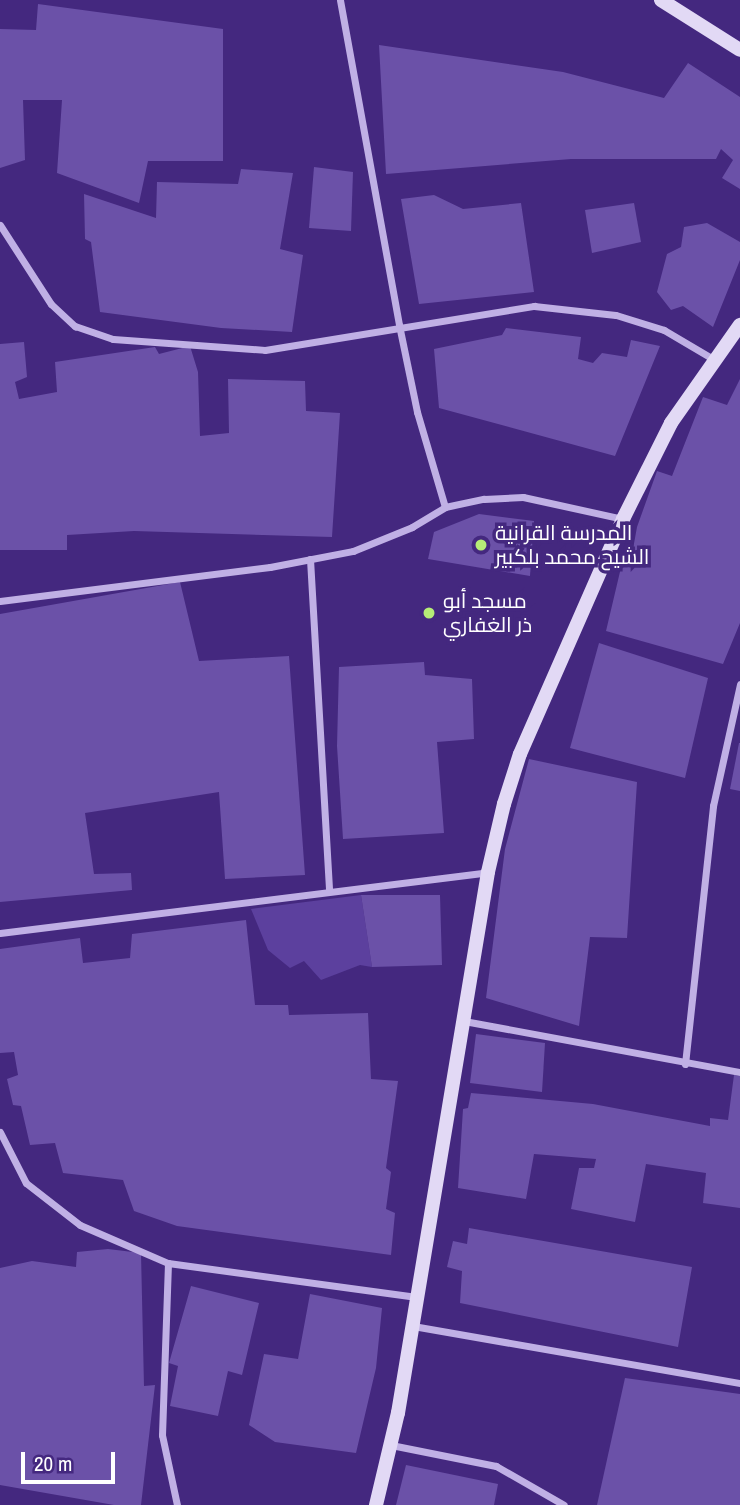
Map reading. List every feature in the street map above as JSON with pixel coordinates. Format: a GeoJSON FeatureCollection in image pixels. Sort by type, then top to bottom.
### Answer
{"type":"FeatureCollection","features":[{"type":"Feature","properties":{"kind":"street"},"geometry":{"type":"LineString","coordinates":[[340,0],[417,412],[445,507]]}},
{"type":"Feature","properties":{"kind":"street"},"geometry":{"type":"LineString","coordinates":[[661,0],[740,50]]}},
{"type":"Feature","properties":{"kind":"street"},"geometry":{"type":"LineString","coordinates":[[0,225],[51,304],[75,326],[113,338],[265,350],[399,325],[534,306],[616,315],[664,330],[715,360]]}},
{"type":"Feature","properties":{"kind":"street"},"geometry":{"type":"LineString","coordinates":[[376,1505],[391,1445],[418,1297],[488,872],[520,754],[623,519],[671,424],[740,325]]}},
{"type":"Feature","properties":{"kind":"street"},"geometry":{"type":"LineString","coordinates":[[0,601],[353,551],[412,527],[445,507],[523,497],[623,519]]}},
{"type":"Feature","properties":{"kind":"street"},"geometry":{"type":"LineString","coordinates":[[310,559],[329,890]]}},
{"type":"Feature","properties":{"kind":"street"},"geometry":{"type":"LineString","coordinates":[[685,1064],[713,806],[740,684]]}},
{"type":"Feature","properties":{"kind":"street"},"geometry":{"type":"LineString","coordinates":[[0,933],[488,872]]}},
{"type":"Feature","properties":{"kind":"street"},"geometry":{"type":"LineString","coordinates":[[464,1021],[685,1064],[740,1072]]}},
{"type":"Feature","properties":{"kind":"street"},"geometry":{"type":"LineString","coordinates":[[0,1132],[26,1183],[80,1224],[168,1263],[418,1297]]}},
{"type":"Feature","properties":{"kind":"street"},"geometry":{"type":"LineString","coordinates":[[168,1263],[162,1435],[177,1505]]}},
{"type":"Feature","properties":{"kind":"street"},"geometry":{"type":"LineString","coordinates":[[412,1326],[740,1383]]}},
{"type":"Feature","properties":{"kind":"street"},"geometry":{"type":"LineString","coordinates":[[391,1445],[496,1466],[564,1505]]}},
{"type":"Feature","properties":{"kind":"shaded area"},"geometry":{"type":"Polygon","coordinates":[[[361,895],[372,967],[360,965],[321,980],[304,961],[290,968],[268,950],[251,909],[361,895]]]}},
{"type":"Feature","properties":{"kind":"building"},"geometry":{"type":"Polygon","coordinates":[[[38,4],[223,29],[223,161],[148,161],[139,203],[57,173],[62,100],[23,100],[25,160],[0,168],[0,29],[36,30],[38,4]]]}},
{"type":"Feature","properties":{"kind":"building"},"geometry":{"type":"Polygon","coordinates":[[[379,45],[563,72],[664,98],[688,63],[740,97],[740,189],[722,178],[733,160],[721,149],[716,159],[571,159],[386,174],[379,45]]]}},
{"type":"Feature","properties":{"kind":"building"},"geometry":{"type":"Polygon","coordinates":[[[314,167],[353,172],[351,231],[309,228],[314,167]]]}},
{"type":"Feature","properties":{"kind":"building"},"geometry":{"type":"Polygon","coordinates":[[[241,169],[293,173],[280,249],[303,255],[292,332],[221,328],[100,312],[91,242],[85,239],[84,194],[156,218],[157,182],[238,184],[241,169]]]}},
{"type":"Feature","properties":{"kind":"building"},"geometry":{"type":"Polygon","coordinates":[[[434,195],[463,209],[521,203],[534,292],[419,304],[401,199],[434,195]]]}},
{"type":"Feature","properties":{"kind":"building"},"geometry":{"type":"Polygon","coordinates":[[[634,203],[641,242],[592,253],[585,210],[634,203]]]}},
{"type":"Feature","properties":{"kind":"building"},"geometry":{"type":"Polygon","coordinates":[[[707,223],[740,242],[740,260],[713,327],[683,306],[671,310],[657,292],[667,254],[681,247],[684,227],[707,223]]]}},
{"type":"Feature","properties":{"kind":"building"},"geometry":{"type":"Polygon","coordinates":[[[506,328],[581,337],[578,359],[593,363],[602,353],[627,357],[631,340],[660,346],[615,456],[439,408],[434,349],[502,335],[506,328]]]}},
{"type":"Feature","properties":{"kind":"building"},"geometry":{"type":"Polygon","coordinates":[[[24,342],[27,377],[15,382],[19,399],[57,392],[55,362],[155,347],[159,354],[190,346],[198,372],[200,436],[229,433],[228,379],[305,381],[306,411],[340,413],[332,537],[134,531],[67,535],[67,550],[0,550],[0,344],[24,342]]]}},
{"type":"Feature","properties":{"kind":"building"},"geometry":{"type":"Polygon","coordinates":[[[740,379],[740,623],[723,664],[606,631],[623,559],[631,560],[637,527],[657,471],[672,476],[703,397],[727,405],[740,379]]]}},
{"type":"Feature","properties":{"kind":"building","name":"المدرسة القرانية الشيح محمد بلكبير"},"geometry":{"type":"Polygon","coordinates":[[[479,514],[534,521],[530,576],[428,559],[434,532],[479,514]]]}},
{"type":"Feature","properties":{"kind":"building"},"geometry":{"type":"Polygon","coordinates":[[[180,582],[199,661],[289,656],[305,875],[225,879],[219,792],[85,813],[94,874],[131,873],[132,890],[0,902],[0,614],[180,582]]]}},
{"type":"Feature","properties":{"kind":"building"},"geometry":{"type":"Polygon","coordinates":[[[599,643],[708,678],[685,778],[570,748],[599,643]]]}},
{"type":"Feature","properties":{"kind":"building"},"geometry":{"type":"Polygon","coordinates":[[[424,662],[425,675],[472,679],[474,739],[437,742],[444,833],[343,839],[337,746],[339,667],[424,662]]]}},
{"type":"Feature","properties":{"kind":"building"},"geometry":{"type":"Polygon","coordinates":[[[740,743],[740,791],[730,789],[740,743]]]}},
{"type":"Feature","properties":{"kind":"building"},"geometry":{"type":"Polygon","coordinates":[[[529,759],[637,782],[627,938],[590,937],[579,1026],[486,998],[505,849],[529,759]]]}},
{"type":"Feature","properties":{"kind":"building"},"geometry":{"type":"Polygon","coordinates":[[[361,895],[440,895],[442,965],[372,967],[361,895]]]}},
{"type":"Feature","properties":{"kind":"building"},"geometry":{"type":"Polygon","coordinates":[[[246,920],[255,1005],[288,1005],[289,1015],[368,1013],[371,1079],[398,1081],[386,1168],[391,1172],[386,1209],[395,1213],[391,1255],[177,1226],[134,1211],[123,1180],[63,1173],[55,1143],[30,1145],[21,1106],[13,1105],[7,1079],[18,1075],[14,1052],[0,1053],[0,949],[80,938],[83,963],[130,958],[132,934],[246,920]]]}},
{"type":"Feature","properties":{"kind":"building"},"geometry":{"type":"Polygon","coordinates":[[[476,1034],[545,1043],[542,1092],[470,1083],[476,1034]]]}},
{"type":"Feature","properties":{"kind":"building"},"geometry":{"type":"Polygon","coordinates":[[[734,1075],[740,1076],[740,1208],[703,1203],[706,1173],[646,1164],[635,1222],[571,1209],[579,1168],[594,1168],[596,1159],[534,1154],[526,1199],[458,1188],[463,1109],[468,1108],[471,1093],[593,1104],[710,1126],[710,1118],[728,1120],[734,1075]]]}},
{"type":"Feature","properties":{"kind":"building"},"geometry":{"type":"Polygon","coordinates":[[[469,1228],[692,1267],[678,1347],[460,1303],[462,1271],[447,1267],[453,1241],[467,1244],[469,1228]]]}},
{"type":"Feature","properties":{"kind":"building"},"geometry":{"type":"Polygon","coordinates":[[[108,1249],[141,1253],[144,1386],[155,1385],[141,1505],[114,1505],[0,1485],[0,1268],[32,1261],[76,1267],[77,1252],[108,1249]]]}},
{"type":"Feature","properties":{"kind":"building"},"geometry":{"type":"Polygon","coordinates":[[[191,1286],[259,1303],[242,1375],[228,1371],[218,1416],[170,1406],[178,1366],[169,1363],[191,1286]]]}},
{"type":"Feature","properties":{"kind":"building"},"geometry":{"type":"Polygon","coordinates":[[[310,1294],[382,1308],[376,1368],[356,1453],[275,1442],[249,1425],[264,1354],[298,1359],[310,1294]]]}},
{"type":"Feature","properties":{"kind":"building"},"geometry":{"type":"Polygon","coordinates":[[[625,1378],[740,1394],[740,1505],[597,1505],[625,1378]]]}},
{"type":"Feature","properties":{"kind":"building"},"geometry":{"type":"Polygon","coordinates":[[[406,1465],[498,1484],[494,1505],[396,1505],[406,1465]]]}},
{"type":"Feature","properties":{"kind":"place","name":"المدرسة القرانية الشيح محمد بلكبير"},"geometry":{"type":"Point","coordinates":[481,545]}},
{"type":"Feature","properties":{"kind":"place","name":"مسجد أبو ذر الغفاري"},"geometry":{"type":"Point","coordinates":[429,613]}}]}
